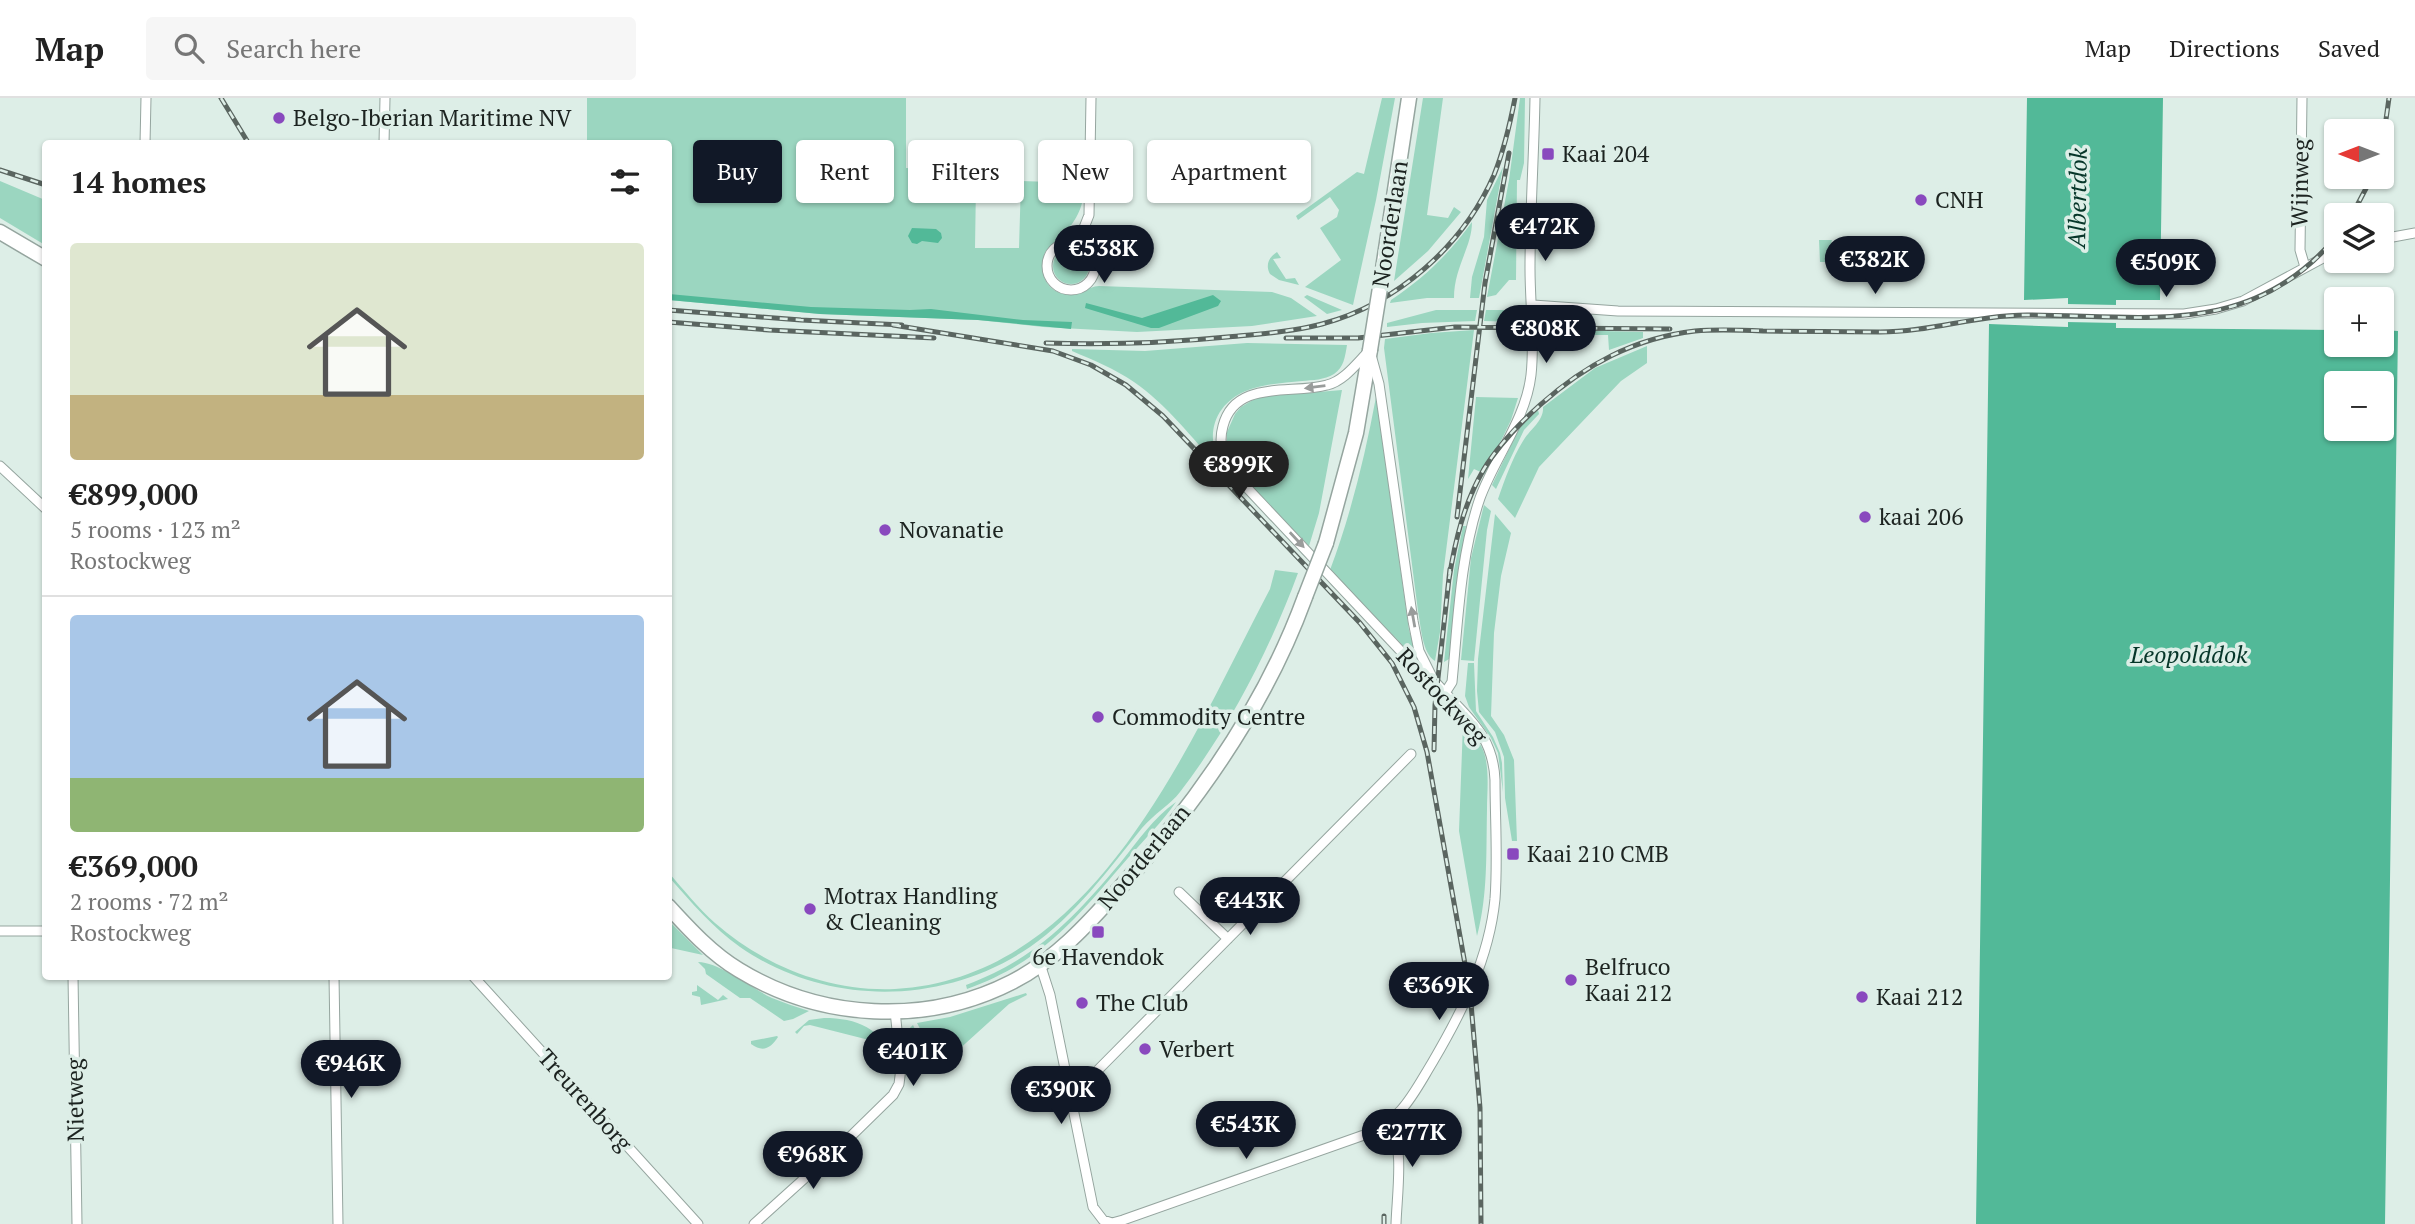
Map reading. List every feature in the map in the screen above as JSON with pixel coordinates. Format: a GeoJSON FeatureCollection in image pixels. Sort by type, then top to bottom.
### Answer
{"type":"FeatureCollection","features":[{"type":"Feature","properties":{"kind":"main road","name":"Noorderlaan"},"geometry":{"type":"LineString","coordinates":[[672,910],[704,943],[737,969],[775,990],[845,1010],[933,1009],[968,1000],[1013,981],[1063,947],[1086,926],[1156,848],[1228,750],[1260,697],[1305,597],[1326,543],[1356,433],[1409,98]]}},
{"type":"Feature","properties":{"kind":"main road"},"geometry":{"type":"LineString","coordinates":[[0,232],[42,257]]}},
{"type":"Feature","properties":{"kind":"street"},"geometry":{"type":"LineString","coordinates":[[145,140],[146,98]]}},
{"type":"Feature","properties":{"kind":"street"},"geometry":{"type":"LineString","coordinates":[[384,140],[385,98]]}},
{"type":"Feature","properties":{"kind":"street"},"geometry":{"type":"LineString","coordinates":[[1078,243],[1088,215],[1090,98]]}},
{"type":"Feature","properties":{"kind":"street"},"geometry":{"type":"LineString","coordinates":[[1446,693],[1452,682],[1467,548],[1473,521],[1481,495],[1527,394],[1531,376],[1533,305],[1530,267],[1535,98]]}},
{"type":"Feature","properties":{"kind":"street","name":"Wijnweg"},"geometry":{"type":"LineString","coordinates":[[2302,98],[2300,243],[2305,267]]}},
{"type":"Feature","properties":{"kind":"street"},"geometry":{"type":"LineString","coordinates":[[2394,237],[2415,233]]}},
{"type":"Feature","properties":{"kind":"street"},"geometry":{"type":"LineString","coordinates":[[1062,243],[1078,243],[1094,258],[1093,273],[1084,285],[1077,289],[1061,287],[1050,276],[1048,261],[1056,247],[1062,243]]}},
{"type":"Feature","properties":{"kind":"street"},"geometry":{"type":"LineString","coordinates":[[1533,305],[1629,311],[2184,314],[2216,309],[2266,290],[2324,257]]}},
{"type":"Feature","properties":{"kind":"street","name":"Noorderlaan"},"geometry":{"type":"LineString","coordinates":[[1370,350],[1379,384],[1413,621],[1419,650],[1434,681]]}},
{"type":"Feature","properties":{"kind":"street","name":"Rostockweg"},"geometry":{"type":"LineString","coordinates":[[1370,350],[1336,382],[1251,394],[1237,402],[1229,411],[1220,436],[1225,462],[1233,472],[1427,679],[1434,681],[1446,693],[1480,732],[1492,754],[1496,799],[1494,900],[1481,962],[1464,1006],[1402,1112],[1391,1122]]}},
{"type":"Feature","properties":{"kind":"street"},"geometry":{"type":"LineString","coordinates":[[0,466],[42,505]]}},
{"type":"Feature","properties":{"kind":"street"},"geometry":{"type":"LineString","coordinates":[[1069,1087],[1089,1079],[1411,754]]}},
{"type":"Feature","properties":{"kind":"street"},"geometry":{"type":"LineString","coordinates":[[1179,892],[1228,939]]}},
{"type":"Feature","properties":{"kind":"street"},"geometry":{"type":"LineString","coordinates":[[0,931],[42,931]]}},
{"type":"Feature","properties":{"kind":"street"},"geometry":{"type":"LineString","coordinates":[[1040,964],[1050,995],[1093,1207],[1102,1222],[1123,1220],[1364,1135],[1391,1122],[1398,1145],[1396,1224]]}},
{"type":"Feature","properties":{"kind":"street","name":"Nietweg"},"geometry":{"type":"LineString","coordinates":[[73,980],[77,1224]]}},
{"type":"Feature","properties":{"kind":"street"},"geometry":{"type":"LineString","coordinates":[[334,980],[338,1224]]}},
{"type":"Feature","properties":{"kind":"street","name":"Treurenborg"},"geometry":{"type":"LineString","coordinates":[[477,980],[698,1224]]}},
{"type":"Feature","properties":{"kind":"street"},"geometry":{"type":"LineString","coordinates":[[754,1224],[893,1095],[899,1084],[901,1069],[895,1011]]}},
{"type":"Feature","properties":{"kind":"shaded area"},"geometry":{"type":"Polygon","coordinates":[[[587,98],[906,98],[908,203],[976,203],[975,248],[1019,248],[1024,181],[1038,182],[1038,203],[1082,203],[1075,220],[1046,251],[1043,260],[1043,274],[1054,290],[1071,294],[1099,286],[1272,292],[1291,298],[1317,316],[1252,326],[1137,332],[978,320],[820,314],[672,300],[672,140],[587,140],[587,98]]]}},
{"type":"Feature","properties":{"kind":"shaded area"},"geometry":{"type":"Polygon","coordinates":[[[1382,98],[1395,98],[1353,305],[1305,287],[1341,260],[1320,228],[1337,217],[1339,210],[1330,197],[1298,220],[1296,216],[1357,172],[1364,174],[1382,98]]]}},
{"type":"Feature","properties":{"kind":"shaded area"},"geometry":{"type":"Polygon","coordinates":[[[1423,98],[1443,98],[1427,215],[1448,218],[1454,207],[1461,212],[1428,251],[1394,281],[1423,98]]]}},
{"type":"Feature","properties":{"kind":"shaded area"},"geometry":{"type":"Polygon","coordinates":[[[1520,98],[1525,98],[1524,163],[1520,180],[1517,180],[1516,280],[1509,280],[1496,295],[1487,297],[1509,180],[1520,98]]]}},
{"type":"Feature","properties":{"kind":"shaded area"},"geometry":{"type":"Polygon","coordinates":[[[1503,167],[1479,298],[1470,298],[1472,277],[1484,237],[1487,200],[1503,167]]]}},
{"type":"Feature","properties":{"kind":"shaded area"},"geometry":{"type":"Polygon","coordinates":[[[0,181],[42,199],[42,243],[0,218],[0,181]]]}},
{"type":"Feature","properties":{"kind":"shaded area"},"geometry":{"type":"Polygon","coordinates":[[[1472,222],[1454,298],[1427,298],[1390,303],[1435,265],[1472,222]]]}},
{"type":"Feature","properties":{"kind":"shaded area"},"geometry":{"type":"Polygon","coordinates":[[[1819,240],[1832,240],[1826,262],[1820,262],[1819,240]]]}},
{"type":"Feature","properties":{"kind":"shaded area"},"geometry":{"type":"Polygon","coordinates":[[[1071,248],[1084,253],[1089,266],[1084,279],[1071,284],[1058,279],[1053,266],[1058,253],[1071,248]]]}},
{"type":"Feature","properties":{"kind":"shaded area"},"geometry":{"type":"Polygon","coordinates":[[[1277,252],[1281,258],[1273,259],[1286,279],[1295,278],[1299,285],[1279,280],[1270,274],[1269,261],[1277,252]]]}},
{"type":"Feature","properties":{"kind":"shaded area"},"geometry":{"type":"Polygon","coordinates":[[[1307,295],[1342,310],[1327,314],[1304,297],[1307,295]]]}},
{"type":"Feature","properties":{"kind":"shaded area"},"geometry":{"type":"Polygon","coordinates":[[[1436,310],[1477,310],[1475,321],[1387,327],[1387,323],[1436,310]]]}},
{"type":"Feature","properties":{"kind":"shaded area"},"geometry":{"type":"Polygon","coordinates":[[[1486,310],[1512,310],[1521,315],[1522,326],[1516,326],[1516,322],[1484,321],[1486,310]]]}},
{"type":"Feature","properties":{"kind":"shaded area"},"geometry":{"type":"Polygon","coordinates":[[[1474,330],[1443,575],[1440,632],[1435,661],[1427,652],[1421,631],[1385,339],[1474,330]]]}},
{"type":"Feature","properties":{"kind":"shaded area"},"geometry":{"type":"Polygon","coordinates":[[[1562,330],[1643,332],[1643,338],[1609,350],[1608,335],[1558,337],[1562,330]]]}},
{"type":"Feature","properties":{"kind":"shaded area"},"geometry":{"type":"Polygon","coordinates":[[[1247,343],[1347,345],[1342,365],[1330,376],[1259,387],[1239,394],[1230,401],[1222,409],[1213,429],[1218,466],[1146,391],[1119,373],[1072,351],[1145,351],[1247,343]]]}},
{"type":"Feature","properties":{"kind":"shaded area"},"geometry":{"type":"Polygon","coordinates":[[[1647,346],[1647,363],[1621,381],[1539,467],[1515,518],[1498,499],[1515,455],[1539,421],[1543,407],[1595,368],[1647,346]]]}},
{"type":"Feature","properties":{"kind":"shaded area"},"geometry":{"type":"Polygon","coordinates":[[[1342,390],[1319,513],[1309,546],[1237,472],[1227,453],[1227,432],[1241,407],[1258,397],[1342,390]]]}},
{"type":"Feature","properties":{"kind":"shaded area"},"geometry":{"type":"Polygon","coordinates":[[[1376,397],[1409,630],[1416,653],[1412,655],[1330,570],[1357,485],[1376,397]]]}},
{"type":"Feature","properties":{"kind":"shaded area"},"geometry":{"type":"Polygon","coordinates":[[[1476,397],[1518,398],[1511,420],[1485,474],[1474,469],[1468,479],[1476,397]]]}},
{"type":"Feature","properties":{"kind":"shaded area"},"geometry":{"type":"Polygon","coordinates":[[[1538,410],[1539,414],[1524,430],[1496,489],[1492,485],[1520,426],[1538,410]]]}},
{"type":"Feature","properties":{"kind":"shaded area"},"geometry":{"type":"Polygon","coordinates":[[[1484,505],[1491,511],[1474,661],[1461,660],[1471,558],[1484,505]]]}},
{"type":"Feature","properties":{"kind":"shaded area"},"geometry":{"type":"Polygon","coordinates":[[[1495,514],[1511,533],[1501,576],[1494,633],[1491,716],[1504,735],[1514,760],[1517,841],[1512,841],[1505,798],[1504,757],[1495,732],[1479,712],[1477,691],[1478,659],[1495,514]]]}},
{"type":"Feature","properties":{"kind":"shaded area"},"geometry":{"type":"Polygon","coordinates":[[[1463,526],[1466,526],[1449,659],[1444,662],[1454,570],[1463,526]]]}},
{"type":"Feature","properties":{"kind":"shaded area"},"geometry":{"type":"Polygon","coordinates":[[[1275,570],[1298,573],[1262,659],[1216,741],[1198,767],[1176,796],[1142,828],[1090,892],[1062,921],[1030,947],[996,966],[960,980],[923,989],[885,992],[847,989],[810,981],[774,967],[730,940],[672,880],[672,876],[715,923],[734,938],[776,964],[822,981],[870,989],[895,989],[965,975],[1027,943],[1081,898],[1128,842],[1169,780],[1270,589],[1275,570]]]}},
{"type":"Feature","properties":{"kind":"shaded area"},"geometry":{"type":"Polygon","coordinates":[[[1468,663],[1474,663],[1476,711],[1500,753],[1503,792],[1498,753],[1465,696],[1468,663]]]}},
{"type":"Feature","properties":{"kind":"shaded area"},"geometry":{"type":"Polygon","coordinates":[[[1463,724],[1481,746],[1487,772],[1486,873],[1477,936],[1459,831],[1463,724]]]}},
{"type":"Feature","properties":{"kind":"shaded area"},"geometry":{"type":"Polygon","coordinates":[[[1176,802],[1092,900],[1057,936],[1017,965],[967,989],[966,985],[1013,963],[1070,919],[1153,822],[1176,802]]]}},
{"type":"Feature","properties":{"kind":"shaded area"},"geometry":{"type":"Polygon","coordinates":[[[672,924],[703,955],[672,948],[672,924]]]}},
{"type":"Feature","properties":{"kind":"shaded area"},"geometry":{"type":"Polygon","coordinates":[[[698,962],[715,966],[772,998],[809,1011],[784,1021],[750,998],[740,998],[706,974],[698,962]]]}},
{"type":"Feature","properties":{"kind":"shaded area"},"geometry":{"type":"Polygon","coordinates":[[[697,985],[718,1000],[723,995],[728,999],[701,1005],[700,997],[692,995],[692,992],[697,991],[697,985]]]}},
{"type":"Feature","properties":{"kind":"shaded area"},"geometry":{"type":"Polygon","coordinates":[[[1026,993],[1027,995],[1009,1004],[945,1062],[942,1062],[928,1044],[917,1023],[950,1017],[1026,993]]]}},
{"type":"Feature","properties":{"kind":"shaded area"},"geometry":{"type":"Polygon","coordinates":[[[809,1020],[847,1020],[867,1027],[882,1041],[891,1062],[887,1062],[883,1048],[877,1042],[810,1025],[804,1026],[797,1034],[795,1032],[809,1020]]]}},
{"type":"Feature","properties":{"kind":"shaded area"},"geometry":{"type":"Polygon","coordinates":[[[913,1025],[921,1042],[938,1065],[936,1069],[919,1065],[907,1054],[904,1040],[913,1025]]]}},
{"type":"Feature","properties":{"kind":"shaded area"},"geometry":{"type":"Polygon","coordinates":[[[777,1036],[773,1044],[766,1048],[751,1044],[751,1041],[777,1036]]]}},
{"type":"Feature","properties":{"kind":"water","name":"Leopolddok"},"geometry":{"type":"Polygon","coordinates":[[[2027,98],[2163,98],[2160,300],[2116,300],[2116,328],[2324,330],[2324,357],[2394,357],[2394,331],[2398,331],[2385,1224],[1976,1224],[1989,324],[2068,327],[2068,298],[2024,300],[2027,98]]]}},
{"type":"Feature","properties":{"kind":"water"},"geometry":{"type":"Polygon","coordinates":[[[912,228],[936,229],[942,238],[938,243],[912,243],[908,236],[912,228]]]}},
{"type":"Feature","properties":{"kind":"water"},"geometry":{"type":"Polygon","coordinates":[[[672,294],[811,307],[931,309],[1023,320],[1072,322],[1071,329],[978,320],[820,314],[672,300],[672,294]]]}},
{"type":"Feature","properties":{"kind":"water"},"geometry":{"type":"Polygon","coordinates":[[[1213,295],[1221,301],[1218,306],[1159,328],[1085,308],[1086,303],[1142,318],[1213,295]]]}},
{"type":"Feature","properties":{"kind":"pier"},"geometry":{"type":"Polygon","coordinates":[[[2066,304],[2118,305],[2117,323],[2066,322],[2066,304]]]}},
{"type":"Feature","properties":{"kind":"railway"},"geometry":{"type":"LineString","coordinates":[[221,98],[247,140]]}},
{"type":"Feature","properties":{"kind":"railway"},"geometry":{"type":"LineString","coordinates":[[1046,343],[1159,342],[1275,332],[1322,324],[1350,315],[1376,302],[1424,269],[1465,225],[1494,175],[1515,98]]}},
{"type":"Feature","properties":{"kind":"railway"},"geometry":{"type":"LineString","coordinates":[[2386,119],[2389,98]]}},
{"type":"Feature","properties":{"kind":"railway"},"geometry":{"type":"LineString","coordinates":[[1457,517],[1485,283],[1509,153]]}},
{"type":"Feature","properties":{"kind":"railway"},"geometry":{"type":"LineString","coordinates":[[0,170],[42,184]]}},
{"type":"Feature","properties":{"kind":"railway"},"geometry":{"type":"LineString","coordinates":[[2358,203],[2366,189]]}},
{"type":"Feature","properties":{"kind":"railway"},"geometry":{"type":"LineString","coordinates":[[1449,579],[1457,536],[1466,509],[1477,482],[1496,451],[1524,420],[1557,391],[1593,366],[1631,347],[1651,340],[1703,330],[1880,332],[2008,316],[2154,317],[2194,314],[2232,307],[2268,292],[2303,270],[2324,249]]}},
{"type":"Feature","properties":{"kind":"railway"},"geometry":{"type":"LineString","coordinates":[[672,310],[902,325]]}},
{"type":"Feature","properties":{"kind":"railway"},"geometry":{"type":"LineString","coordinates":[[672,322],[934,338]]}},
{"type":"Feature","properties":{"kind":"railway"},"geometry":{"type":"LineString","coordinates":[[893,325],[1053,351],[1091,365],[1126,385],[1163,416],[1360,623],[1392,663],[1414,707],[1427,752],[1470,992],[1480,1108],[1481,1224]]}},
{"type":"Feature","properties":{"kind":"railway"},"geometry":{"type":"LineString","coordinates":[[1286,338],[1358,338],[1455,327],[1670,329]]}},
{"type":"Feature","properties":{"kind":"railway"},"geometry":{"type":"LineString","coordinates":[[1434,750],[1435,705],[1450,569]]}},
{"type":"Feature","properties":{"kind":"railway"},"geometry":{"type":"LineString","coordinates":[[1384,1216],[1384,1224]]}},
{"type":"Feature","properties":{"kind":"place","name":"Belgo-Iberian Maritime NV"},"geometry":{"type":"Point","coordinates":[279,118]}},
{"type":"Feature","properties":{"kind":"place","name":"Kaai 204"},"geometry":{"type":"Point","coordinates":[1548,154]}},
{"type":"Feature","properties":{"kind":"place","name":"CNH"},"geometry":{"type":"Point","coordinates":[1921,200]}},
{"type":"Feature","properties":{"kind":"place","name":"kaai 206"},"geometry":{"type":"Point","coordinates":[1865,517]}},
{"type":"Feature","properties":{"kind":"place","name":"Novanatie"},"geometry":{"type":"Point","coordinates":[885,530]}},
{"type":"Feature","properties":{"kind":"place","name":"Commodity Centre"},"geometry":{"type":"Point","coordinates":[1098,717]}},
{"type":"Feature","properties":{"kind":"place","name":"Kaai 210 CMB"},"geometry":{"type":"Point","coordinates":[1513,854]}},
{"type":"Feature","properties":{"kind":"place","name":"Motrax Handling & Cleaning"},"geometry":{"type":"Point","coordinates":[810,909]}},
{"type":"Feature","properties":{"kind":"place","name":"6e Havendok"},"geometry":{"type":"Point","coordinates":[1098,932]}},
{"type":"Feature","properties":{"kind":"place","name":"Belfruco Kaai 212"},"geometry":{"type":"Point","coordinates":[1571,980]}},
{"type":"Feature","properties":{"kind":"place","name":"Kaai 212"},"geometry":{"type":"Point","coordinates":[1862,997]}},
{"type":"Feature","properties":{"kind":"place","name":"The Club"},"geometry":{"type":"Point","coordinates":[1082,1003]}},
{"type":"Feature","properties":{"kind":"place","name":"Verbert"},"geometry":{"type":"Point","coordinates":[1145,1049]}},
{"type":"Feature","properties":{"kind":"water label","name":"Albertdok"},"geometry":{"type":"Point","coordinates":[2078,198]}}]}
